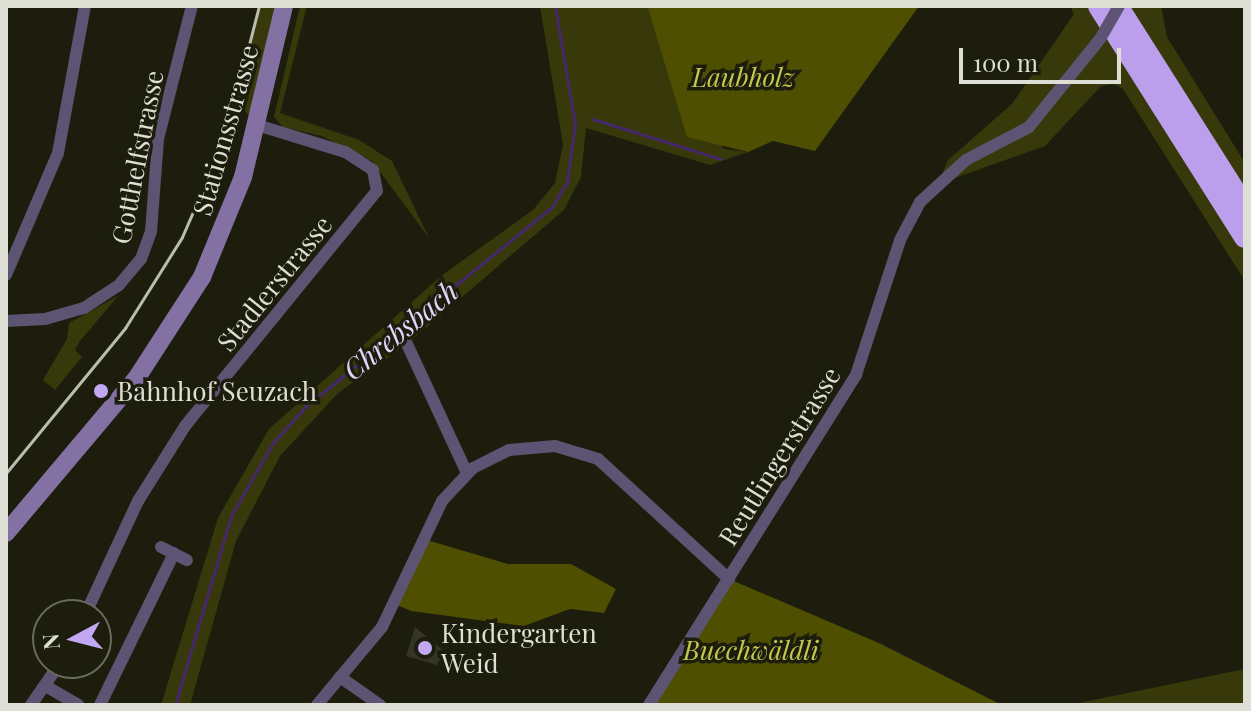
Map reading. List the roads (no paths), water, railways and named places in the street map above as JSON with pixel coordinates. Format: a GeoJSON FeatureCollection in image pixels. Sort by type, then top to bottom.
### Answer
{"type":"FeatureCollection","features":[{"type":"Feature","properties":{"kind":"highway"},"geometry":{"type":"LineString","coordinates":[[1099,6],[1245,237]]}},
{"type":"Feature","properties":{"kind":"highway"},"geometry":{"type":"LineString","coordinates":[[1118,6],[1245,208]]}},
{"type":"Feature","properties":{"kind":"main road","name":"Stationsstrasse"},"geometry":{"type":"LineString","coordinates":[[6,533],[138,376],[185,308],[231,212],[257,125],[284,6]]}},
{"type":"Feature","properties":{"kind":"street"},"geometry":{"type":"LineString","coordinates":[[6,275],[58,153],[85,6]]}},
{"type":"Feature","properties":{"kind":"street","name":"Gotthelfstrasse"},"geometry":{"type":"LineString","coordinates":[[6,321],[45,319],[84,308],[119,285],[141,259],[150,239],[158,139],[192,6]]}},
{"type":"Feature","properties":{"kind":"street","name":"Reutlingerstrasse"},"geometry":{"type":"LineString","coordinates":[[649,705],[856,375],[913,213],[966,160],[1029,127],[1100,39],[1118,6]]}},
{"type":"Feature","properties":{"kind":"street","name":"Stadlerstrasse"},"geometry":{"type":"LineString","coordinates":[[92,599],[138,501],[185,426],[377,191],[373,170],[345,152],[257,125]]}},
{"type":"Feature","properties":{"kind":"street"},"geometry":{"type":"LineString","coordinates":[[407,344],[467,473]]}},
{"type":"Feature","properties":{"kind":"street"},"geometry":{"type":"LineString","coordinates":[[317,705],[382,627],[427,525],[467,473],[527,446],[588,454],[615,472],[729,579]]}},
{"type":"Feature","properties":{"kind":"street"},"geometry":{"type":"LineString","coordinates":[[161,547],[187,560]]}},
{"type":"Feature","properties":{"kind":"street"},"geometry":{"type":"LineString","coordinates":[[100,705],[174,553]]}},
{"type":"Feature","properties":{"kind":"street"},"geometry":{"type":"LineString","coordinates":[[340,677],[380,705]]}},
{"type":"Feature","properties":{"kind":"street"},"geometry":{"type":"LineString","coordinates":[[31,705],[49,688],[53,679]]}},
{"type":"Feature","properties":{"kind":"street"},"geometry":{"type":"LineString","coordinates":[[49,688],[78,705]]}},
{"type":"Feature","properties":{"kind":"waterway","name":"Chrebsbach"},"geometry":{"type":"LineString","coordinates":[[175,705],[231,516],[272,444],[305,407],[552,207],[567,182],[575,124],[555,6]]}},
{"type":"Feature","properties":{"kind":"waterway"},"geometry":{"type":"LineString","coordinates":[[593,119],[721,159]]}},
{"type":"Feature","properties":{"kind":"railway"},"geometry":{"type":"LineString","coordinates":[[6,473],[125,328],[182,237],[225,138],[259,6]]}},
{"type":"Feature","properties":{"kind":"place","name":"Bahnhof Seuzach"},"geometry":{"type":"Point","coordinates":[101,391]}},
{"type":"Feature","properties":{"kind":"place","name":"Kindergarten Weid"},"geometry":{"type":"Point","coordinates":[425,648]}},
{"type":"Feature","properties":{"kind":"park label","name":"Laubholz"},"geometry":{"type":"Point","coordinates":[743,77]}},
{"type":"Feature","properties":{"kind":"park label","name":"Buechwäldli"},"geometry":{"type":"Point","coordinates":[751,650]}}]}
